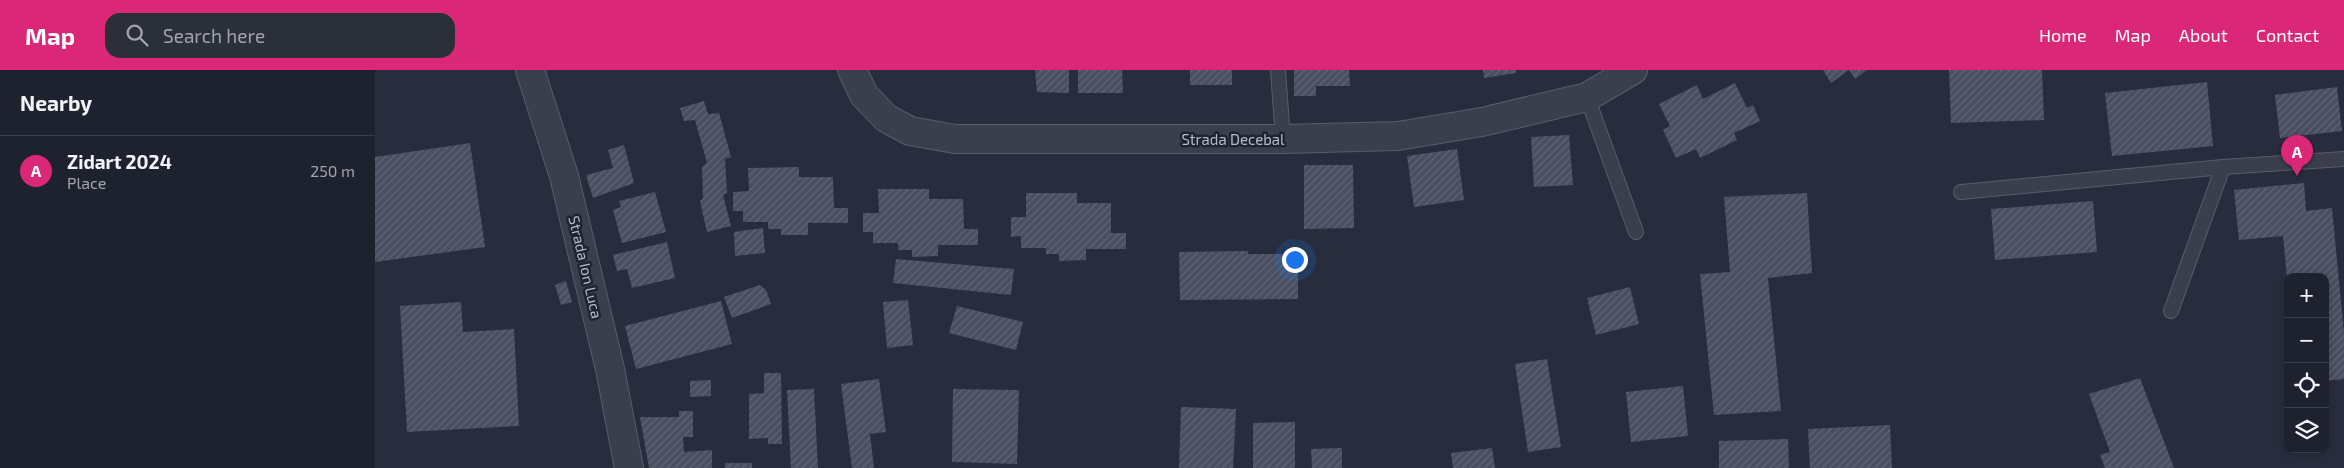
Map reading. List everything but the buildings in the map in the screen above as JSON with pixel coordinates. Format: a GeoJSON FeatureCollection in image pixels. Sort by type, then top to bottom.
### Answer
{"type":"FeatureCollection","features":[{"type":"Feature","properties":{"kind":"street","name":"Strada Ion Luca"},"geometry":{"type":"LineString","coordinates":[[530,70],[565,176],[610,368],[629,468]]}},
{"type":"Feature","properties":{"kind":"street","name":"Strada Decebal"},"geometry":{"type":"LineString","coordinates":[[852,70],[864,95],[886,118],[910,131],[955,139],[1283,139],[1398,136],[1481,122],[1587,97],[1633,70]]}},
{"type":"Feature","properties":{"kind":"lane"},"geometry":{"type":"LineString","coordinates":[[1278,70],[1283,139]]}},
{"type":"Feature","properties":{"kind":"lane"},"geometry":{"type":"LineString","coordinates":[[1587,97],[1636,232]]}},
{"type":"Feature","properties":{"kind":"lane"},"geometry":{"type":"LineString","coordinates":[[1961,192],[2223,167],[2344,159]]}},
{"type":"Feature","properties":{"kind":"lane"},"geometry":{"type":"LineString","coordinates":[[2171,311],[2223,167]]}},
{"type":"Feature","properties":{"kind":"place","name":"Zidart 2024"},"geometry":{"type":"Point","coordinates":[2297,176]}}]}
